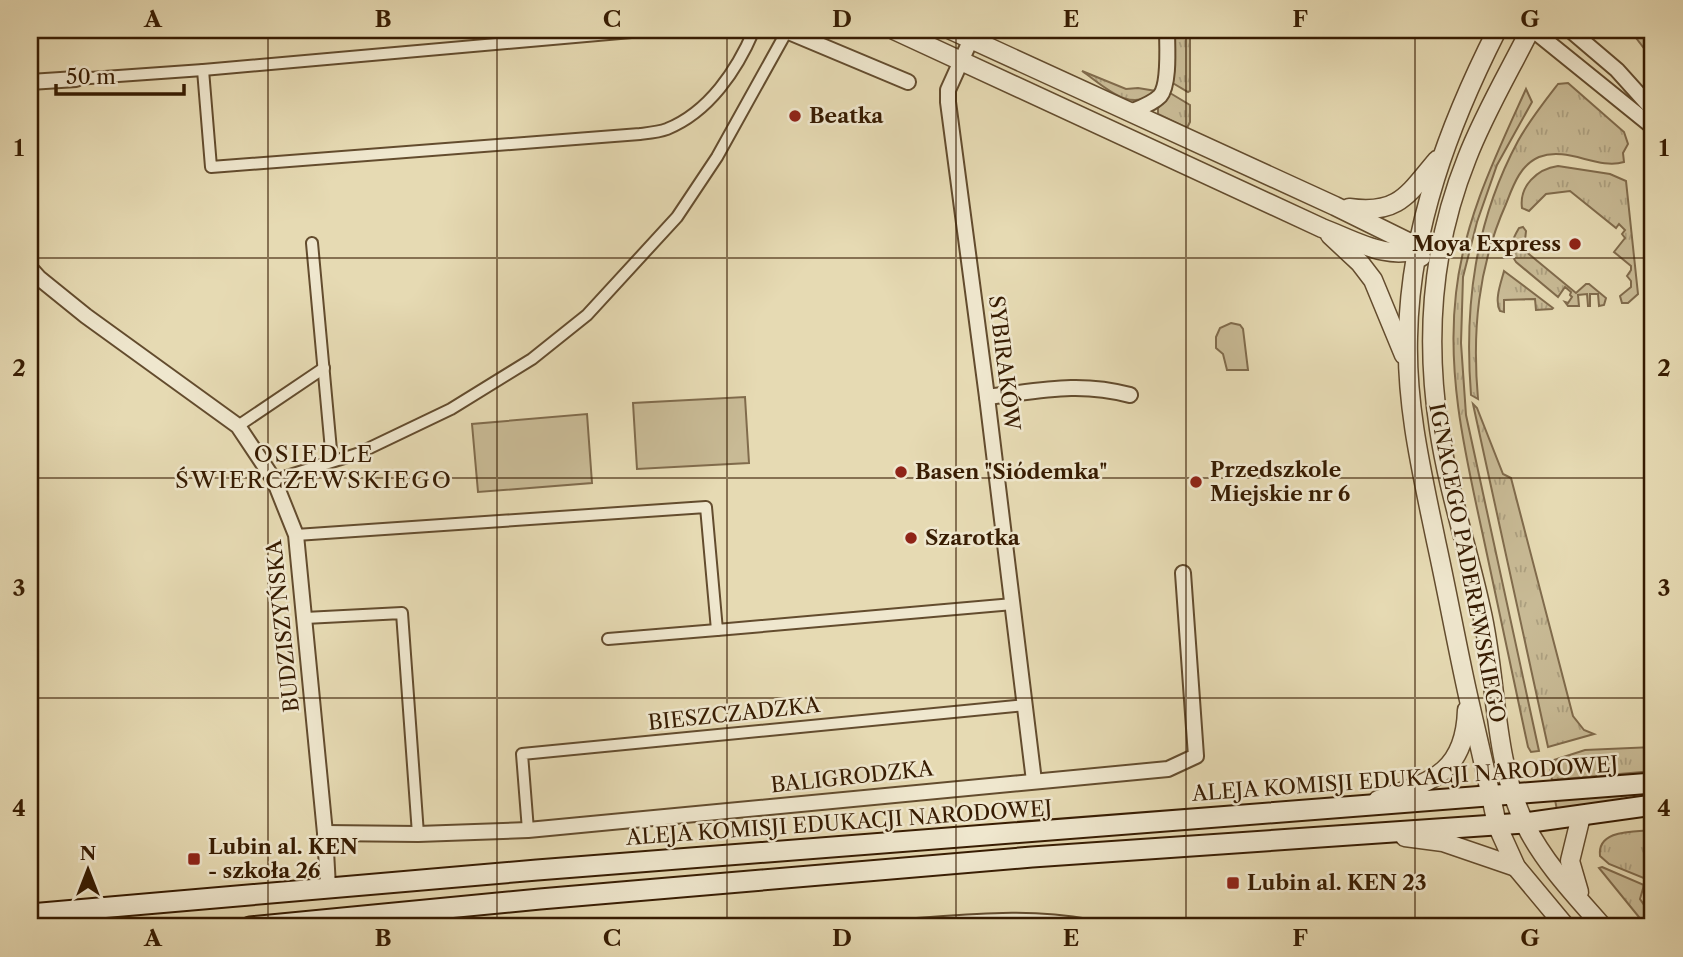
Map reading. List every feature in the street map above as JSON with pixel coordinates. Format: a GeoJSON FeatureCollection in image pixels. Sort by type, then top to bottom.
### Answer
{"type":"FeatureCollection","features":[{"type":"Feature","properties":{"kind":"main road","name":"ALEJA KOMISJI EDUKACJI NARODOWEJ"},"geometry":{"type":"LineString","coordinates":[[30,914],[328,887],[1653,783]]}},
{"type":"Feature","properties":{"kind":"main road"},"geometry":{"type":"LineString","coordinates":[[250,927],[1019,858],[1524,823],[1653,806]]}},
{"type":"Feature","properties":{"kind":"street"},"geometry":{"type":"LineString","coordinates":[[30,82],[203,71],[654,30]]}},
{"type":"Feature","properties":{"kind":"street"},"geometry":{"type":"LineString","coordinates":[[203,71],[211,167],[640,134],[666,129],[709,103],[745,53],[754,30]]}},
{"type":"Feature","properties":{"kind":"street"},"geometry":{"type":"LineString","coordinates":[[274,480],[357,454],[451,409],[532,359],[587,315],[677,217],[718,157],[785,30],[908,82]]}},
{"type":"Feature","properties":{"kind":"street"},"geometry":{"type":"LineString","coordinates":[[894,30],[1322,228],[1394,254],[1417,251],[1444,234]]}},
{"type":"Feature","properties":{"kind":"street"},"geometry":{"type":"LineString","coordinates":[[951,30],[1406,241],[1417,251],[1435,285]]}},
{"type":"Feature","properties":{"kind":"street"},"geometry":{"type":"LineString","coordinates":[[1130,112],[1152,102],[1162,93],[1166,75],[1167,30]]}},
{"type":"Feature","properties":{"kind":"street"},"geometry":{"type":"LineString","coordinates":[[1482,30],[1485,53]]}},
{"type":"Feature","properties":{"kind":"street","name":"IGNACEGO PADEREWSKIEGO"},"geometry":{"type":"LineString","coordinates":[[1497,30],[1444,153],[1426,208],[1410,305],[1408,365],[1411,409],[1423,480],[1497,825],[1516,867],[1566,927]]}},
{"type":"Feature","properties":{"kind":"street"},"geometry":{"type":"LineString","coordinates":[[1532,30],[1653,127]]}},
{"type":"Feature","properties":{"kind":"street","name":"IGNACEGO PADEREWSKIEGO"},"geometry":{"type":"LineString","coordinates":[[1532,30],[1476,137],[1454,193],[1435,285],[1431,330],[1432,364],[1439,429],[1461,534],[1482,610],[1498,733],[1513,793],[1524,823],[1546,858],[1603,927]]}},
{"type":"Feature","properties":{"kind":"street"},"geometry":{"type":"LineString","coordinates":[[1570,30],[1617,70],[1653,110]]}},
{"type":"Feature","properties":{"kind":"street","name":"SYBIRAKÓW"},"geometry":{"type":"LineString","coordinates":[[971,39],[948,90],[948,102],[1034,781]]}},
{"type":"Feature","properties":{"kind":"street"},"geometry":{"type":"LineString","coordinates":[[1335,206],[1373,211],[1395,204],[1406,196],[1444,153]]}},
{"type":"Feature","properties":{"kind":"street"},"geometry":{"type":"LineString","coordinates":[[1322,228],[1360,263],[1373,280],[1408,365]]}},
{"type":"Feature","properties":{"kind":"street"},"geometry":{"type":"LineString","coordinates":[[312,243],[332,461]]}},
{"type":"Feature","properties":{"kind":"street","name":"BUDZISZYŃSKA"},"geometry":{"type":"LineString","coordinates":[[30,268],[86,316],[238,426],[274,480],[296,535],[328,887]]}},
{"type":"Feature","properties":{"kind":"street"},"geometry":{"type":"LineString","coordinates":[[238,426],[324,368]]}},
{"type":"Feature","properties":{"kind":"street"},"geometry":{"type":"LineString","coordinates":[[987,397],[1076,386],[1097,387],[1130,395]]}},
{"type":"Feature","properties":{"kind":"street"},"geometry":{"type":"LineString","coordinates":[[296,535],[706,507],[717,630]]}},
{"type":"Feature","properties":{"kind":"street","name":"BALIGRODZKA"},"geometry":{"type":"LineString","coordinates":[[325,833],[418,834],[528,830],[1168,769],[1196,756],[1183,573]]}},
{"type":"Feature","properties":{"kind":"street"},"geometry":{"type":"LineString","coordinates":[[608,639],[1013,604]]}},
{"type":"Feature","properties":{"kind":"street"},"geometry":{"type":"LineString","coordinates":[[305,618],[402,613],[418,834]]}},
{"type":"Feature","properties":{"kind":"street"},"geometry":{"type":"LineString","coordinates":[[1366,804],[1425,784],[1447,767],[1461,744],[1466,723],[1468,692]]}},
{"type":"Feature","properties":{"kind":"street","name":"BIESZCZADZKA"},"geometry":{"type":"LineString","coordinates":[[528,830],[522,754],[1026,705]]}},
{"type":"Feature","properties":{"kind":"street"},"geometry":{"type":"LineString","coordinates":[[1581,816],[1570,861],[1582,902]]}},
{"type":"Feature","properties":{"kind":"street"},"geometry":{"type":"LineString","coordinates":[[1384,834],[1443,842],[1516,867]]}},
{"type":"Feature","properties":{"kind":"street"},"geometry":{"type":"LineString","coordinates":[[905,927],[1010,919],[1089,927]]}},
{"type":"Feature","properties":{"kind":"green space"},"geometry":{"type":"Polygon","coordinates":[[[1172,30],[1190,30],[1188,92],[1171,82],[1172,30]]]}},
{"type":"Feature","properties":{"kind":"green space"},"geometry":{"type":"Polygon","coordinates":[[[1630,30],[1653,30],[1653,60],[1630,30]]]}},
{"type":"Feature","properties":{"kind":"green space"},"geometry":{"type":"Polygon","coordinates":[[[1082,71],[1126,89],[1156,91],[1147,98],[1127,99],[1108,90],[1082,71]]]}},
{"type":"Feature","properties":{"kind":"green space"},"geometry":{"type":"Polygon","coordinates":[[[1568,83],[1624,132],[1628,144],[1623,153],[1624,162],[1603,163],[1550,154],[1532,161],[1518,177],[1497,228],[1483,275],[1477,324],[1478,399],[1471,395],[1469,329],[1471,297],[1482,233],[1503,171],[1518,141],[1558,84],[1568,83]]]}},
{"type":"Feature","properties":{"kind":"green space"},"geometry":{"type":"Polygon","coordinates":[[[1526,89],[1532,102],[1497,165],[1477,222],[1463,277],[1461,343],[1466,415],[1539,751],[1531,752],[1465,451],[1454,357],[1456,293],[1466,240],[1483,188],[1526,89]]]}},
{"type":"Feature","properties":{"kind":"green space"},"geometry":{"type":"Polygon","coordinates":[[[1170,93],[1190,105],[1190,122],[1187,128],[1158,114],[1158,108],[1170,93]]]}},
{"type":"Feature","properties":{"kind":"green space"},"geometry":{"type":"Polygon","coordinates":[[[1558,166],[1610,174],[1626,181],[1638,294],[1628,303],[1622,303],[1620,296],[1631,287],[1627,276],[1631,266],[1614,252],[1625,238],[1622,234],[1625,230],[1619,224],[1616,228],[1570,191],[1546,194],[1529,211],[1522,208],[1523,193],[1531,180],[1543,171],[1558,166]]]}},
{"type":"Feature","properties":{"kind":"green space"},"geometry":{"type":"Polygon","coordinates":[[[1523,227],[1526,231],[1524,250],[1576,293],[1589,284],[1606,298],[1604,305],[1599,306],[1598,294],[1590,294],[1588,306],[1587,294],[1578,295],[1579,306],[1568,306],[1565,302],[1568,303],[1572,297],[1571,292],[1565,287],[1558,297],[1516,262],[1512,245],[1519,228],[1523,227]]]}},
{"type":"Feature","properties":{"kind":"green space"},"geometry":{"type":"Polygon","coordinates":[[[1504,271],[1553,308],[1536,310],[1535,299],[1504,300],[1504,312],[1500,311],[1498,297],[1504,271]]]}},
{"type":"Feature","properties":{"kind":"green space"},"geometry":{"type":"Polygon","coordinates":[[[1231,323],[1240,325],[1243,329],[1248,370],[1227,370],[1223,354],[1216,348],[1216,337],[1220,328],[1231,323]]]}},
{"type":"Feature","properties":{"kind":"green space"},"geometry":{"type":"Polygon","coordinates":[[[745,397],[749,463],[637,469],[633,403],[745,397]]]}},
{"type":"Feature","properties":{"kind":"green space"},"geometry":{"type":"Polygon","coordinates":[[[1473,404],[1477,408],[1503,474],[1511,478],[1573,716],[1584,730],[1594,734],[1548,747],[1473,404]]]}},
{"type":"Feature","properties":{"kind":"green space"},"geometry":{"type":"Polygon","coordinates":[[[587,414],[592,483],[478,492],[472,424],[587,414]]]}},
{"type":"Feature","properties":{"kind":"green space"},"geometry":{"type":"Polygon","coordinates":[[[1653,747],[1653,771],[1552,780],[1550,770],[1555,768],[1554,760],[1585,750],[1653,747]]]}},
{"type":"Feature","properties":{"kind":"green space"},"geometry":{"type":"Polygon","coordinates":[[[1653,793],[1653,797],[1557,810],[1555,800],[1653,793]]]}},
{"type":"Feature","properties":{"kind":"green space"},"geometry":{"type":"Polygon","coordinates":[[[1653,830],[1653,860],[1646,879],[1609,864],[1600,856],[1604,841],[1610,836],[1653,830]]]}},
{"type":"Feature","properties":{"kind":"green space"},"geometry":{"type":"Polygon","coordinates":[[[1599,868],[1644,885],[1640,899],[1653,918],[1653,927],[1647,927],[1599,868]]]}},
{"type":"Feature","properties":{"kind":"place","name":"Beatka"},"geometry":{"type":"Point","coordinates":[795,116]}},
{"type":"Feature","properties":{"kind":"place","name":"Moya Express"},"geometry":{"type":"Point","coordinates":[1575,244]}},
{"type":"Feature","properties":{"kind":"place","name":"Basen \"Siódemka\""},"geometry":{"type":"Point","coordinates":[901,472]}},
{"type":"Feature","properties":{"kind":"place","name":"Przedszkole Miejskie nr 6"},"geometry":{"type":"Point","coordinates":[1196,482]}},
{"type":"Feature","properties":{"kind":"place","name":"Szarotka"},"geometry":{"type":"Point","coordinates":[911,538]}},
{"type":"Feature","properties":{"kind":"place","name":"Lubin al. KEN - szkoła 26"},"geometry":{"type":"Point","coordinates":[194,859]}},
{"type":"Feature","properties":{"kind":"place","name":"Lubin al. KEN 23"},"geometry":{"type":"Point","coordinates":[1233,883]}},
{"type":"Feature","properties":{"kind":"district","name":"OSIEDLE ŚWIERCZEWSKIEGO"},"geometry":{"type":"Point","coordinates":[314,467]}}]}
